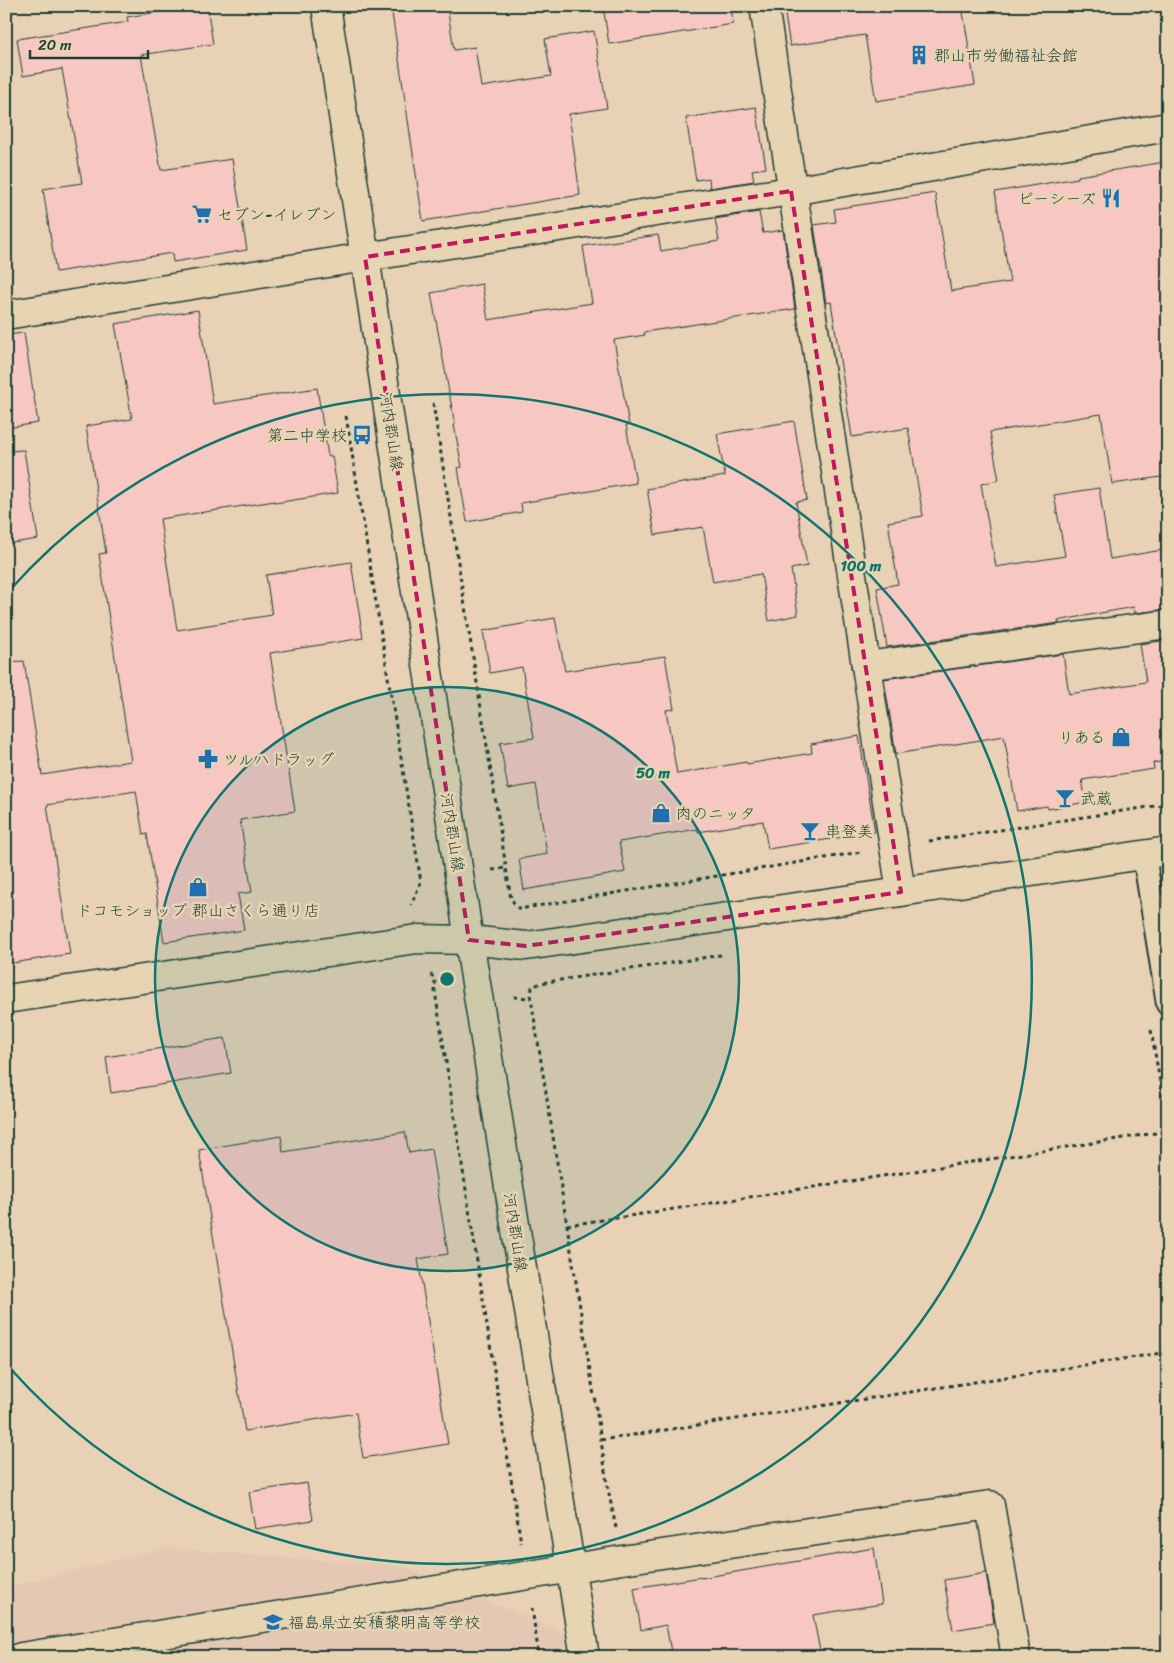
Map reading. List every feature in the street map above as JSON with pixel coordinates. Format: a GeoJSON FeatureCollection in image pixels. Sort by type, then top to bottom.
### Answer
{"type":"FeatureCollection","features":[{"type":"Feature","properties":{"kind":"street","name":"河内郡山線"},"geometry":{"type":"LineString","coordinates":[[326,6],[469,940],[585,1657]]}},
{"type":"Feature","properties":{"kind":"street"},"geometry":{"type":"LineString","coordinates":[[764,6],[791,191],[901,892]]}},
{"type":"Feature","properties":{"kind":"street"},"geometry":{"type":"LineString","coordinates":[[6,315],[791,191],[1168,127]]}},
{"type":"Feature","properties":{"kind":"street"},"geometry":{"type":"LineString","coordinates":[[866,666],[1168,624]]}},
{"type":"Feature","properties":{"kind":"street"},"geometry":{"type":"LineString","coordinates":[[6,999],[417,939],[469,940],[526,946],[1156,853]]}},
{"type":"Feature","properties":{"kind":"street"},"geometry":{"type":"LineString","coordinates":[[21,1657],[570,1568],[990,1505],[1016,1657]]}},
{"type":"Feature","properties":{"kind":"lane"},"geometry":{"type":"LineString","coordinates":[[1156,853],[1168,1004]]}},
{"type":"Feature","properties":{"kind":"path"},"geometry":{"type":"LineString","coordinates":[[433,403],[511,899],[519,909],[1168,804]]}},
{"type":"Feature","properties":{"kind":"path"},"geometry":{"type":"LineString","coordinates":[[346,416],[421,882],[411,904]]}},
{"type":"Feature","properties":{"kind":"path"},"geometry":{"type":"LineString","coordinates":[[622,1560],[607,1484],[602,1440],[531,998],[532,987],[542,983],[728,954]]}},
{"type":"Feature","properties":{"kind":"path"},"geometry":{"type":"LineString","coordinates":[[430,972],[435,981],[441,1030],[539,1657]]}},
{"type":"Feature","properties":{"kind":"path"},"geometry":{"type":"LineString","coordinates":[[567,1225],[1168,1130],[1150,1020]]}},
{"type":"Feature","properties":{"kind":"path"},"geometry":{"type":"LineString","coordinates":[[602,1440],[1168,1352]]}},
{"type":"Feature","properties":{"kind":"highlighted area"},"geometry":{"type":"Polygon","coordinates":[[[791,191],[901,892],[526,946],[469,940],[365,257],[791,191]]]}},
{"type":"Feature","properties":{"kind":"shaded area","name":"福島県立安積黎明高等学校"},"geometry":{"type":"Polygon","coordinates":[[[163,1548],[403,1566],[623,1657],[6,1657],[6,1588],[163,1548]]]}},
{"type":"Feature","properties":{"kind":"building"},"geometry":{"type":"Polygon","coordinates":[[[207,6],[213,44],[141,55],[161,170],[232,159],[247,250],[173,262],[172,253],[56,272],[43,189],[82,183],[62,69],[23,76],[17,39],[128,22],[127,17],[207,6]]]}},
{"type":"Feature","properties":{"kind":"building"},"geometry":{"type":"Polygon","coordinates":[[[391,6],[447,6],[454,50],[475,47],[481,87],[551,76],[545,39],[594,31],[607,108],[569,114],[580,195],[423,221],[391,6]]]}},
{"type":"Feature","properties":{"kind":"building"},"geometry":{"type":"Polygon","coordinates":[[[603,6],[731,6],[733,24],[609,44],[603,6]]]}},
{"type":"Feature","properties":{"kind":"building","name":"郡山市労働福祉会館"},"geometry":{"type":"Polygon","coordinates":[[[802,6],[962,6],[975,85],[876,101],[865,35],[790,46],[784,9],[802,6]]]}},
{"type":"Feature","properties":{"kind":"building"},"geometry":{"type":"Polygon","coordinates":[[[756,107],[766,168],[752,170],[754,181],[710,188],[709,178],[696,180],[686,118],[756,107]]]}},
{"type":"Feature","properties":{"kind":"building"},"geometry":{"type":"Polygon","coordinates":[[[1165,162],[1168,178],[1168,476],[1112,484],[1101,414],[990,432],[999,480],[981,484],[996,567],[1065,556],[1054,495],[1099,488],[1110,559],[1168,549],[1168,609],[1135,613],[1134,607],[1062,620],[1058,621],[1059,623],[887,647],[877,588],[898,584],[888,522],[923,516],[908,428],[852,437],[831,302],[826,303],[814,225],[836,222],[834,209],[935,193],[951,291],[1010,282],[995,192],[1165,162]]]}},
{"type":"Feature","properties":{"kind":"building"},"geometry":{"type":"Polygon","coordinates":[[[759,212],[763,233],[783,230],[795,309],[644,332],[645,335],[614,340],[629,425],[626,425],[636,483],[521,503],[522,512],[467,522],[458,468],[462,467],[431,293],[482,284],[488,320],[592,303],[583,246],[658,235],[661,251],[719,241],[715,219],[759,212]]]}},
{"type":"Feature","properties":{"kind":"building"},"geometry":{"type":"Polygon","coordinates":[[[198,310],[213,404],[317,388],[328,456],[332,456],[338,493],[160,519],[177,630],[272,615],[266,575],[351,562],[363,638],[270,653],[295,811],[240,820],[252,892],[238,894],[244,930],[164,942],[147,834],[143,835],[136,791],[47,805],[70,954],[6,964],[6,662],[24,661],[42,775],[131,761],[99,554],[106,553],[86,426],[132,419],[115,324],[198,310]]]}},
{"type":"Feature","properties":{"kind":"building"},"geometry":{"type":"Polygon","coordinates":[[[24,333],[38,423],[6,428],[6,335],[24,333]]]}},
{"type":"Feature","properties":{"kind":"building"},"geometry":{"type":"Polygon","coordinates":[[[794,421],[807,500],[796,502],[807,566],[791,569],[798,615],[769,621],[761,574],[713,582],[703,527],[655,535],[647,489],[725,476],[717,434],[794,421]]]}},
{"type":"Feature","properties":{"kind":"building"},"geometry":{"type":"Polygon","coordinates":[[[24,450],[38,539],[6,544],[6,451],[24,450]]]}},
{"type":"Feature","properties":{"kind":"building"},"geometry":{"type":"Polygon","coordinates":[[[555,618],[565,671],[665,656],[674,709],[666,710],[677,774],[812,753],[811,744],[859,736],[875,832],[768,849],[763,821],[698,832],[698,829],[619,842],[625,872],[524,890],[519,859],[547,854],[536,784],[508,789],[500,743],[534,738],[522,667],[490,673],[483,631],[555,618]]]}},
{"type":"Feature","properties":{"kind":"building"},"geometry":{"type":"Polygon","coordinates":[[[1168,640],[1168,761],[1153,763],[1154,769],[1082,780],[1086,802],[1048,809],[1047,806],[1017,811],[1004,736],[896,754],[884,679],[1063,654],[1069,694],[1146,682],[1140,644],[1168,640]]]}},
{"type":"Feature","properties":{"kind":"building"},"geometry":{"type":"Polygon","coordinates":[[[225,1038],[231,1073],[111,1093],[106,1057],[225,1038]]]}},
{"type":"Feature","properties":{"kind":"building"},"geometry":{"type":"Polygon","coordinates":[[[405,1132],[409,1153],[431,1149],[448,1254],[418,1259],[448,1444],[363,1458],[356,1413],[245,1431],[199,1150],[281,1136],[283,1152],[405,1132]]]}},
{"type":"Feature","properties":{"kind":"building"},"geometry":{"type":"Polygon","coordinates":[[[307,1483],[313,1520],[255,1529],[249,1492],[307,1483]]]}},
{"type":"Feature","properties":{"kind":"building"},"geometry":{"type":"Polygon","coordinates":[[[874,1548],[882,1604],[813,1615],[820,1651],[785,1657],[672,1657],[666,1625],[641,1630],[634,1588],[874,1548]]]}},
{"type":"Feature","properties":{"kind":"building"},"geometry":{"type":"Polygon","coordinates":[[[986,1573],[994,1623],[953,1630],[944,1580],[986,1573]]]}},
{"type":"Feature","properties":{"kind":"place","name":"郡山市労働福祉会館"},"geometry":{"type":"Point","coordinates":[919,55]}},
{"type":"Feature","properties":{"kind":"place","name":"ピーシーズ"},"geometry":{"type":"Point","coordinates":[1111,198]}},
{"type":"Feature","properties":{"kind":"place","name":"セブン-イレブン"},"geometry":{"type":"Point","coordinates":[202,214]}},
{"type":"Feature","properties":{"kind":"place","name":"第二中学校"},"geometry":{"type":"Point","coordinates":[362,435]}},
{"type":"Feature","properties":{"kind":"place","name":"りある"},"geometry":{"type":"Point","coordinates":[1121,737]}},
{"type":"Feature","properties":{"kind":"place","name":"ツルハドラッグ"},"geometry":{"type":"Point","coordinates":[208,759]}},
{"type":"Feature","properties":{"kind":"place","name":"武蔵"},"geometry":{"type":"Point","coordinates":[1065,798]}},
{"type":"Feature","properties":{"kind":"place","name":"肉のニッタ"},"geometry":{"type":"Point","coordinates":[661,813]}},
{"type":"Feature","properties":{"kind":"place","name":"串登美"},"geometry":{"type":"Point","coordinates":[810,831]}},
{"type":"Feature","properties":{"kind":"place","name":"ドコモショップ 郡山さくら通り店"},"geometry":{"type":"Point","coordinates":[198,887]}},
{"type":"Feature","properties":{"kind":"place","name":"福島県立安積黎明高等学校"},"geometry":{"type":"Point","coordinates":[273,1622]}}]}
